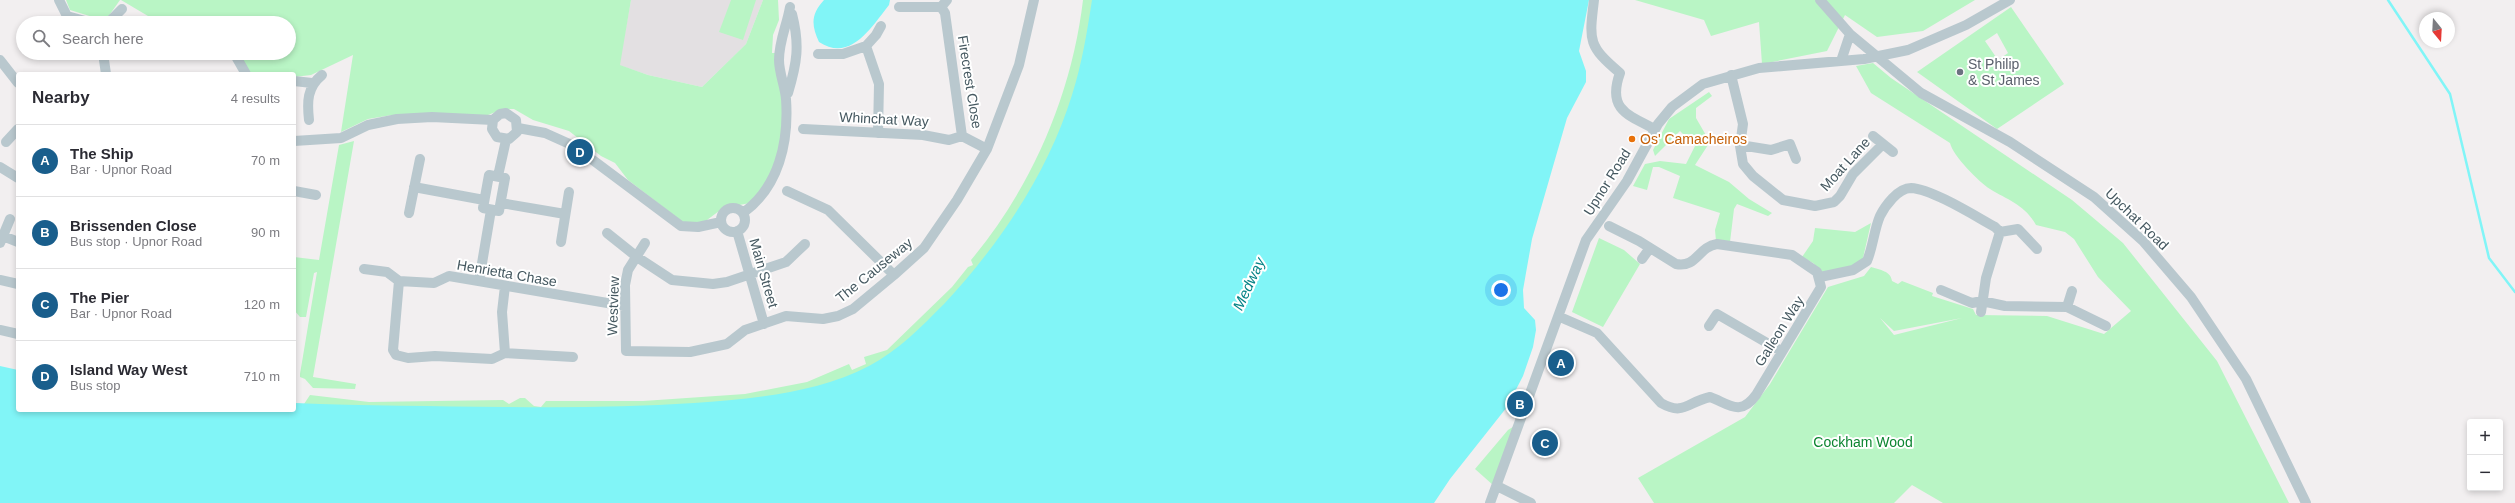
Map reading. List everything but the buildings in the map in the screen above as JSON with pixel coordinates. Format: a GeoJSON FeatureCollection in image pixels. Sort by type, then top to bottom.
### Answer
{"type":"FeatureCollection","features":[{"type":"Feature","properties":{"kind":"street"},"geometry":{"type":"LineString","coordinates":[[59,0],[67,16]]}},
{"type":"Feature","properties":{"kind":"street"},"geometry":{"type":"LineString","coordinates":[[987,149],[1019,65],[1034,0]]}},
{"type":"Feature","properties":{"kind":"street"},"geometry":{"type":"LineString","coordinates":[[1594,0],[1591,40],[1601,57],[1620,73],[1616,89],[1618,105],[1629,116],[1655,129]]}},
{"type":"Feature","properties":{"kind":"street","name":"Upchat Road"},"geometry":{"type":"LineString","coordinates":[[1820,0],[1850,34],[1921,93],[2010,142],[2094,197],[2143,241],[2191,297],[2246,379],[2306,503]]}},
{"type":"Feature","properties":{"kind":"street","name":"Upnor Road"},"geometry":{"type":"LineString","coordinates":[[1490,503],[1560,317],[1586,240],[1627,181],[1655,129],[1671,108],[1692,91],[1712,80],[1731,75],[1765,67],[1840,61],[1878,56],[1928,43],[2010,0]]}},
{"type":"Feature","properties":{"kind":"street"},"geometry":{"type":"LineString","coordinates":[[786,98],[796,66],[798,45],[789,3]]}},
{"type":"Feature","properties":{"kind":"street"},"geometry":{"type":"LineString","coordinates":[[742,213],[758,202],[771,183],[779,164],[785,128],[786,98],[779,57],[781,40],[788,23],[789,3]]}},
{"type":"Feature","properties":{"kind":"street","name":"Firecrest Close"},"geometry":{"type":"LineString","coordinates":[[899,8],[944,4],[962,136],[987,149]]}},
{"type":"Feature","properties":{"kind":"street"},"geometry":{"type":"LineString","coordinates":[[115,16],[122,9]]}},
{"type":"Feature","properties":{"kind":"street"},"geometry":{"type":"LineString","coordinates":[[818,54],[843,54],[866,46],[875,37],[881,26]]}},
{"type":"Feature","properties":{"kind":"street"},"geometry":{"type":"LineString","coordinates":[[1840,61],[1850,34]]}},
{"type":"Feature","properties":{"kind":"street"},"geometry":{"type":"LineString","coordinates":[[866,46],[879,86],[878,133]]}},
{"type":"Feature","properties":{"kind":"street"},"geometry":{"type":"LineString","coordinates":[[0,60],[16,80]]}},
{"type":"Feature","properties":{"kind":"street"},"geometry":{"type":"LineString","coordinates":[[104,60],[106,72]]}},
{"type":"Feature","properties":{"kind":"street"},"geometry":{"type":"LineString","coordinates":[[238,60],[245,72]]}},
{"type":"Feature","properties":{"kind":"street"},"geometry":{"type":"LineString","coordinates":[[309,120],[307,102],[312,83],[322,75]]}},
{"type":"Feature","properties":{"kind":"street","name":"Moat Lane"},"geometry":{"type":"LineString","coordinates":[[1731,75],[1743,124],[1740,145],[1742,160],[1746,169],[1772,193],[1792,203],[1815,206],[1825,205],[1840,196],[1853,174],[1883,144]]}},
{"type":"Feature","properties":{"kind":"street"},"geometry":{"type":"LineString","coordinates":[[296,81],[312,83]]}},
{"type":"Feature","properties":{"kind":"street"},"geometry":{"type":"LineString","coordinates":[[296,141],[341,138],[368,125],[397,119],[432,117],[493,120],[500,114],[510,114],[516,120],[518,128],[515,135],[506,140],[497,137],[493,133],[493,120]]}},
{"type":"Feature","properties":{"kind":"street"},"geometry":{"type":"LineString","coordinates":[[518,128],[545,133],[574,146],[681,226],[698,227],[721,222]]}},
{"type":"Feature","properties":{"kind":"street","name":"Whinchat Way"},"geometry":{"type":"LineString","coordinates":[[803,129],[927,135],[948,140],[962,136]]}},
{"type":"Feature","properties":{"kind":"street"},"geometry":{"type":"LineString","coordinates":[[6,142],[16,131]]}},
{"type":"Feature","properties":{"kind":"street","name":"Moat Lane"},"geometry":{"type":"LineString","coordinates":[[1873,136],[1893,152]]}},
{"type":"Feature","properties":{"kind":"street"},"geometry":{"type":"LineString","coordinates":[[498,176],[506,140]]}},
{"type":"Feature","properties":{"kind":"street"},"geometry":{"type":"LineString","coordinates":[[1740,145],[1771,150],[1790,144],[1796,159]]}},
{"type":"Feature","properties":{"kind":"street","name":"The Causeway"},"geometry":{"type":"LineString","coordinates":[[626,351],[690,352],[727,344],[745,330],[786,316],[823,319],[838,316],[853,309],[924,248],[957,200],[987,149]]}},
{"type":"Feature","properties":{"kind":"street"},"geometry":{"type":"LineString","coordinates":[[409,213],[420,160]]}},
{"type":"Feature","properties":{"kind":"street"},"geometry":{"type":"LineString","coordinates":[[0,167],[16,177]]}},
{"type":"Feature","properties":{"kind":"street"},"geometry":{"type":"LineString","coordinates":[[489,175],[505,178],[499,211],[483,208],[484,200],[489,175]]}},
{"type":"Feature","properties":{"kind":"street"},"geometry":{"type":"LineString","coordinates":[[414,186],[484,200]]}},
{"type":"Feature","properties":{"kind":"street"},"geometry":{"type":"LineString","coordinates":[[1609,226],[1676,264],[1683,265],[1694,260],[1708,246],[1735,245],[1792,255],[1808,264],[1820,277],[1853,270],[1867,261],[1880,217],[1896,195],[1910,188],[1923,191],[1946,201],[1995,227],[2000,232]]}},
{"type":"Feature","properties":{"kind":"street"},"geometry":{"type":"LineString","coordinates":[[296,191],[316,195]]}},
{"type":"Feature","properties":{"kind":"street"},"geometry":{"type":"LineString","coordinates":[[787,191],[828,210],[894,275]]}},
{"type":"Feature","properties":{"kind":"street"},"geometry":{"type":"LineString","coordinates":[[561,242],[569,192]]}},
{"type":"Feature","properties":{"kind":"street"},"geometry":{"type":"LineString","coordinates":[[500,203],[565,214]]}},
{"type":"Feature","properties":{"kind":"street"},"geometry":{"type":"LineString","coordinates":[[729,209],[737,209],[742,213],[744,224],[737,231],[729,231],[721,222],[722,214],[729,209]]}},
{"type":"Feature","properties":{"kind":"street"},"geometry":{"type":"LineString","coordinates":[[479,281],[490,210]]}},
{"type":"Feature","properties":{"kind":"street"},"geometry":{"type":"LineString","coordinates":[[10,219],[1,240],[16,242]]}},
{"type":"Feature","properties":{"kind":"street"},"geometry":{"type":"LineString","coordinates":[[2000,232],[2018,229],[2037,249]]}},
{"type":"Feature","properties":{"kind":"street","name":"Main Street"},"geometry":{"type":"LineString","coordinates":[[737,231],[764,324]]}},
{"type":"Feature","properties":{"kind":"street"},"geometry":{"type":"LineString","coordinates":[[1981,312],[1982,301],[2000,232]]}},
{"type":"Feature","properties":{"kind":"street"},"geometry":{"type":"LineString","coordinates":[[608,233],[637,257],[672,280],[713,284],[727,282],[786,262],[805,244]]}},
{"type":"Feature","properties":{"kind":"street","name":"Westview"},"geometry":{"type":"LineString","coordinates":[[626,351],[624,306],[628,270],[645,243]]}},
{"type":"Feature","properties":{"kind":"street"},"geometry":{"type":"LineString","coordinates":[[1642,259],[1650,248]]}},
{"type":"Feature","properties":{"kind":"street","name":"Henrietta Chase"},"geometry":{"type":"LineString","coordinates":[[364,268],[387,272],[399,281],[434,283],[449,276],[624,306]]}},
{"type":"Feature","properties":{"kind":"street","name":"Galleon Way"},"geometry":{"type":"LineString","coordinates":[[1560,317],[1595,332],[1661,403],[1678,410],[1710,398],[1730,407],[1745,406],[1756,395],[1781,351],[1818,294],[1820,277]]}},
{"type":"Feature","properties":{"kind":"street"},"geometry":{"type":"LineString","coordinates":[[0,281],[16,284]]}},
{"type":"Feature","properties":{"kind":"street"},"geometry":{"type":"LineString","coordinates":[[399,281],[394,350],[396,355],[408,358],[435,356],[492,359],[505,353],[573,357]]}},
{"type":"Feature","properties":{"kind":"street"},"geometry":{"type":"LineString","coordinates":[[505,353],[502,312],[506,286]]}},
{"type":"Feature","properties":{"kind":"street"},"geometry":{"type":"LineString","coordinates":[[1940,290],[1968,301],[1982,301],[2005,306],[2067,307],[2106,326]]}},
{"type":"Feature","properties":{"kind":"street"},"geometry":{"type":"LineString","coordinates":[[2067,307],[2072,291]]}},
{"type":"Feature","properties":{"kind":"street"},"geometry":{"type":"LineString","coordinates":[[1709,326],[1717,314],[1781,351]]}},
{"type":"Feature","properties":{"kind":"street"},"geometry":{"type":"LineString","coordinates":[[0,330],[16,334]]}},
{"type":"Feature","properties":{"kind":"street"},"geometry":{"type":"LineString","coordinates":[[1497,486],[1531,503]]}},
{"type":"Feature","properties":{"kind":"shaded area"},"geometry":{"type":"Polygon","coordinates":[[[631,0],[763,0],[746,44],[702,87],[648,75],[619,65],[631,0]]]}},
{"type":"Feature","properties":{"kind":"green space"},"geometry":{"type":"Polygon","coordinates":[[[66,0],[120,0],[109,16],[90,16],[70,10],[66,0]]]}},
{"type":"Feature","properties":{"kind":"green space"},"geometry":{"type":"Polygon","coordinates":[[[121,0],[631,0],[620,65],[648,75],[702,87],[746,44],[763,0],[778,0],[779,20],[773,35],[772,53],[777,53],[782,98],[781,145],[772,173],[762,189],[750,203],[723,208],[703,223],[684,223],[628,180],[615,163],[601,156],[569,131],[533,120],[514,109],[503,109],[488,115],[392,115],[368,119],[341,132],[353,55],[311,75],[296,77],[296,72],[248,72],[241,60],[296,60],[296,16],[148,16],[121,0]]]}},
{"type":"Feature","properties":{"kind":"green space"},"geometry":{"type":"Polygon","coordinates":[[[731,0],[756,0],[743,40],[719,32],[731,0]]]}},
{"type":"Feature","properties":{"kind":"green space"},"geometry":{"type":"Polygon","coordinates":[[[1083,0],[1123,0],[1083,162],[844,413],[296,410],[296,403],[304,404],[310,395],[369,402],[503,400],[509,404],[520,398],[525,398],[534,406],[541,407],[546,401],[643,401],[745,394],[807,382],[849,364],[852,370],[866,364],[864,357],[887,350],[952,287],[968,267],[973,265],[971,260],[993,232],[1013,202],[1046,138],[1059,104],[1078,35],[1083,0]]]}},
{"type":"Feature","properties":{"kind":"green space"},"geometry":{"type":"Polygon","coordinates":[[[1635,0],[1975,0],[1923,31],[1877,37],[1845,15],[1827,51],[1762,64],[1759,22],[1711,36],[1704,20],[1635,0]]]}},
{"type":"Feature","properties":{"kind":"green space"},"geometry":{"type":"Polygon","coordinates":[[[2011,7],[2064,84],[1997,129],[1917,72],[2011,7]],[[1997,33],[1985,41],[1998,60],[2008,53],[1997,33]]]}},
{"type":"Feature","properties":{"kind":"green space","name":"Cockham Wood"},"geometry":{"type":"Polygon","coordinates":[[[1873,63],[1891,78],[2072,200],[2123,243],[2217,361],[2289,503],[1943,503],[1912,485],[1894,503],[1654,503],[1638,478],[1745,417],[1770,384],[1828,287],[1864,276],[1871,267],[1887,273],[1890,275],[1892,281],[1898,284],[1902,281],[1933,293],[1932,296],[1973,309],[1976,315],[2047,316],[2104,334],[2131,311],[2098,277],[2074,239],[2065,232],[2036,225],[2027,212],[1985,186],[1973,175],[1956,155],[1950,143],[1871,93],[1856,66],[1873,63]],[[1880,318],[1894,335],[1962,318],[1894,331],[1880,318]]]}},
{"type":"Feature","properties":{"kind":"green space"},"geometry":{"type":"Polygon","coordinates":[[[1709,92],[1712,96],[1696,108],[1696,118],[1707,137],[1708,145],[1695,165],[1729,182],[1749,199],[1772,213],[1768,216],[1737,204],[1734,209],[1730,242],[1716,241],[1715,230],[1720,213],[1673,198],[1680,176],[1659,167],[1653,167],[1647,190],[1633,186],[1645,164],[1660,161],[1686,164],[1695,146],[1680,131],[1655,156],[1653,150],[1669,119],[1709,92]]]}},
{"type":"Feature","properties":{"kind":"green space"},"geometry":{"type":"Polygon","coordinates":[[[354,141],[313,377],[356,384],[355,389],[313,388],[305,379],[300,377],[317,272],[314,273],[306,317],[300,317],[296,312],[296,257],[319,260],[339,145],[354,141]]]}},
{"type":"Feature","properties":{"kind":"green space"},"geometry":{"type":"Polygon","coordinates":[[[1871,223],[1863,258],[1857,265],[1823,273],[1813,263],[1802,257],[1813,241],[1815,228],[1855,232],[1871,223]]]}},
{"type":"Feature","properties":{"kind":"green space"},"geometry":{"type":"Polygon","coordinates":[[[1599,238],[1624,250],[1640,264],[1603,327],[1572,312],[1599,238]]]}},
{"type":"Feature","properties":{"kind":"green space"},"geometry":{"type":"Polygon","coordinates":[[[1516,425],[1493,485],[1475,469],[1508,430],[1516,425]]]}},
{"type":"Feature","properties":{"kind":"water"},"geometry":{"type":"Polygon","coordinates":[[[824,0],[890,0],[889,5],[860,39],[851,45],[841,48],[830,47],[819,42],[816,36],[814,25],[815,15],[824,0]]]}},
{"type":"Feature","properties":{"kind":"water","name":"Medway"},"geometry":{"type":"Polygon","coordinates":[[[1092,0],[1589,0],[1579,51],[1586,71],[1586,82],[1567,118],[1532,239],[1523,290],[1524,308],[1535,320],[1536,330],[1533,347],[1523,376],[1507,407],[1450,479],[1434,503],[0,503],[0,366],[16,370],[16,412],[296,412],[296,403],[600,407],[694,403],[762,397],[806,389],[849,375],[880,360],[918,330],[964,281],[1002,233],[1020,207],[1035,180],[1050,152],[1062,124],[1079,72],[1092,0]]]}},
{"type":"Feature","properties":{"kind":"waterway"},"geometry":{"type":"LineString","coordinates":[[2388,0],[2450,94],[2489,258],[2515,292]]}},
{"type":"Feature","properties":{"kind":"place","name":"St Philip & St James"},"geometry":{"type":"Point","coordinates":[1960,72]}},
{"type":"Feature","properties":{"kind":"place","name":"Os' Camacheiros"},"geometry":{"type":"Point","coordinates":[1632,139]}},
{"type":"Feature","properties":{"kind":"place","name":"Island Way West"},"geometry":{"type":"Point","coordinates":[580,152]}},
{"type":"Feature","properties":{"kind":"place","name":"The Ship"},"geometry":{"type":"Point","coordinates":[1561,363]}},
{"type":"Feature","properties":{"kind":"place","name":"Brissenden Close"},"geometry":{"type":"Point","coordinates":[1520,404]}},
{"type":"Feature","properties":{"kind":"place","name":"The Pier"},"geometry":{"type":"Point","coordinates":[1545,443]}}]}
